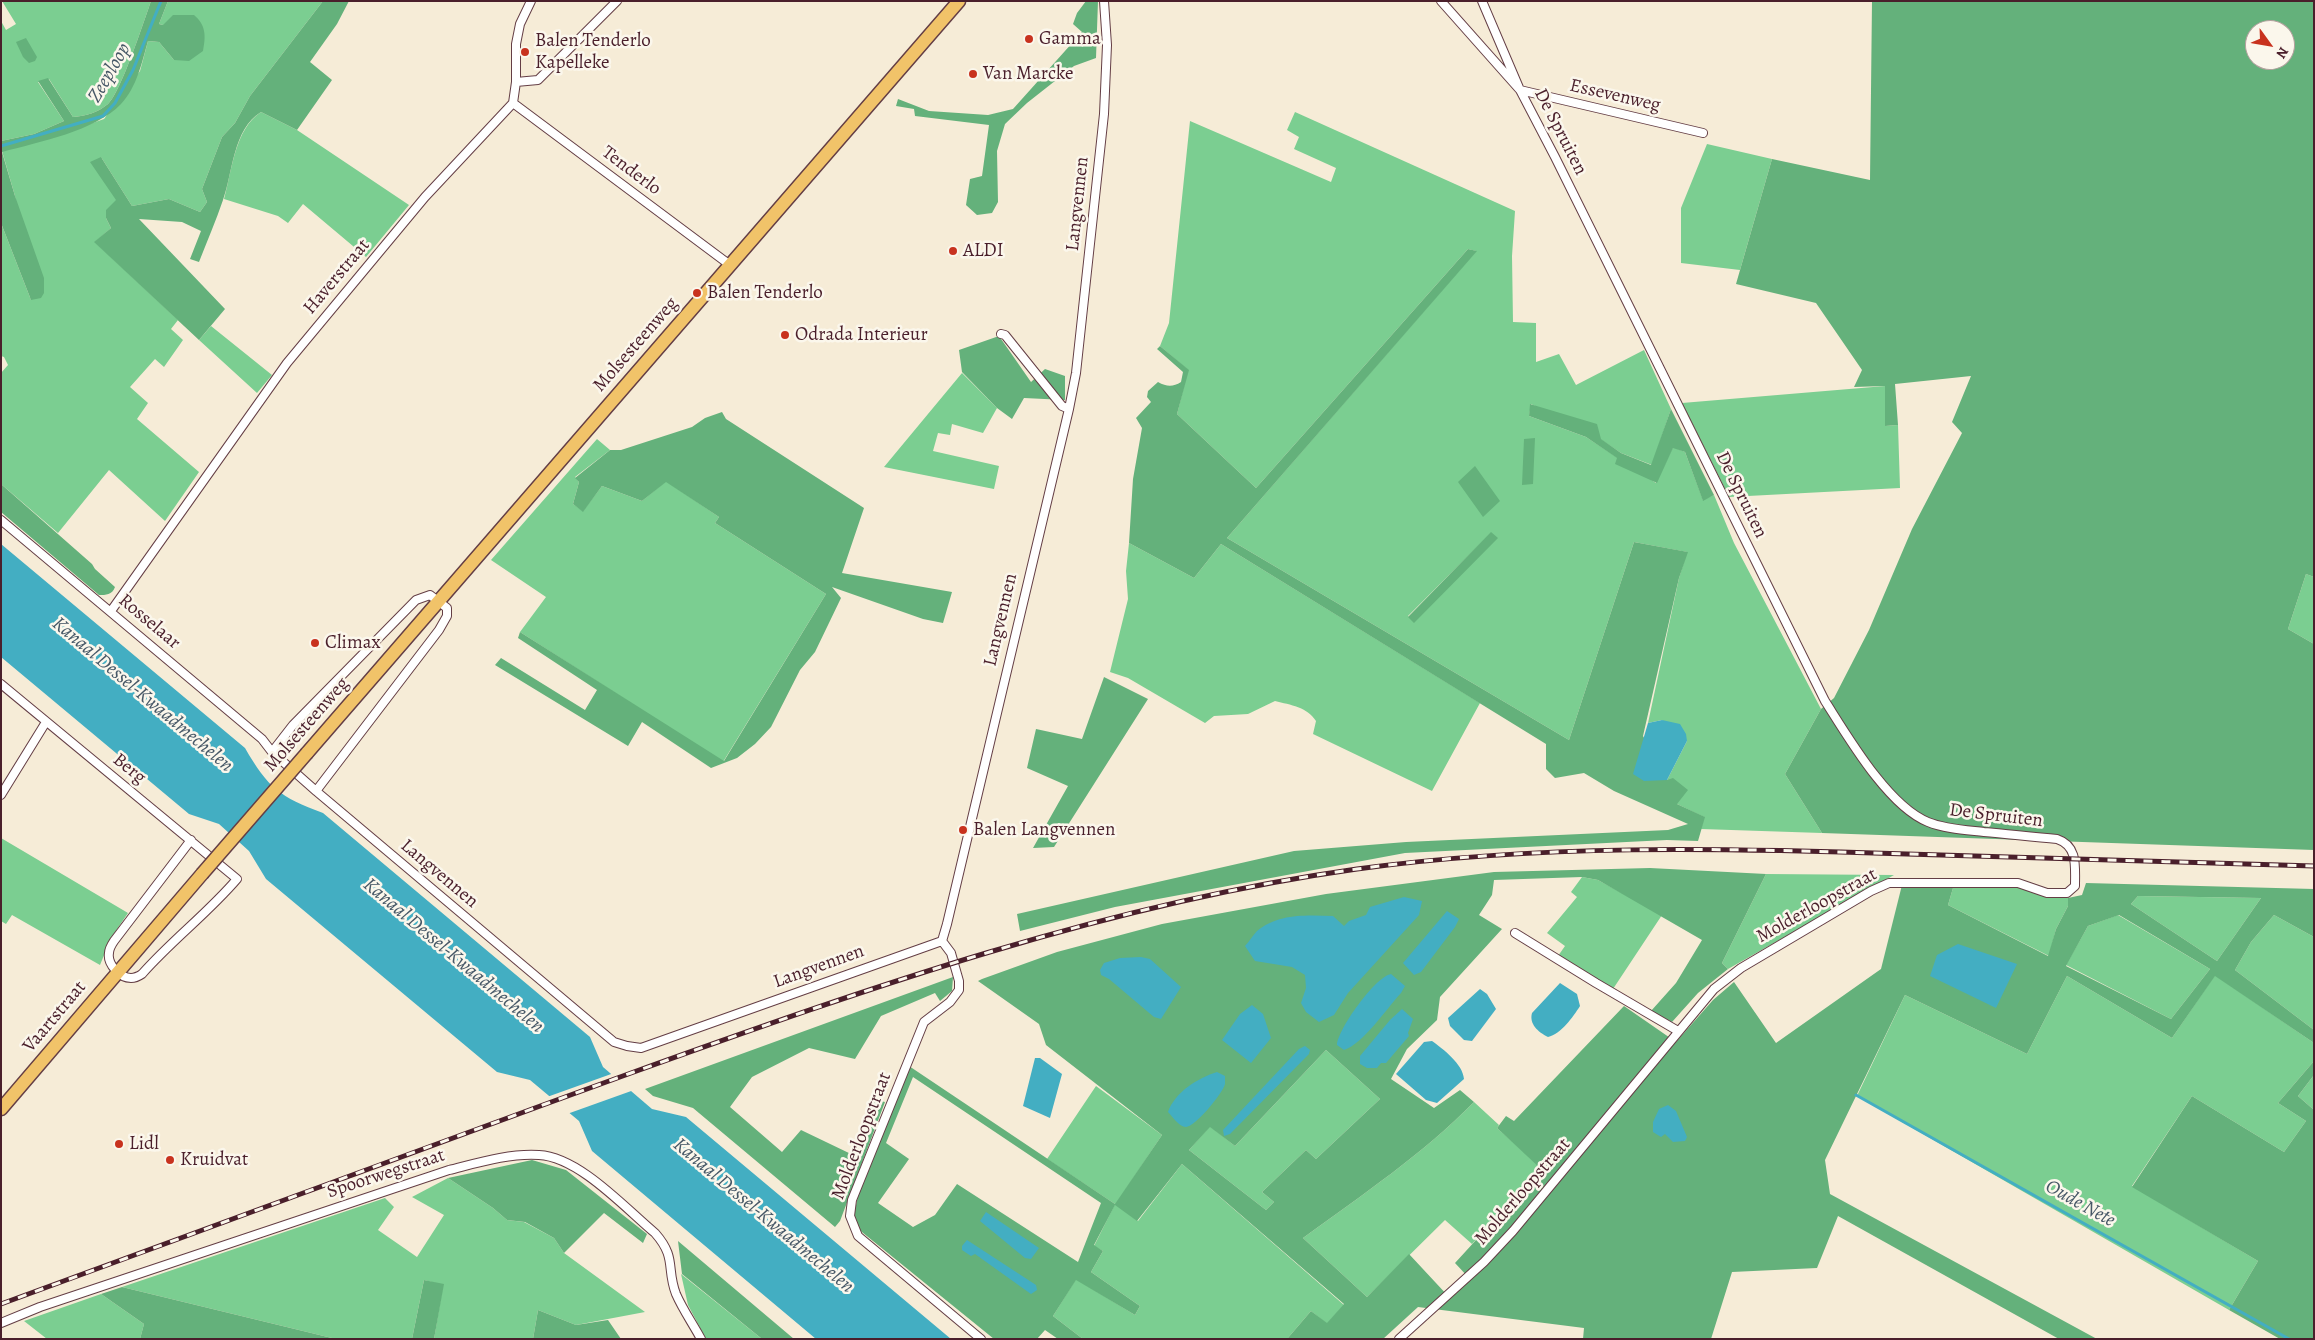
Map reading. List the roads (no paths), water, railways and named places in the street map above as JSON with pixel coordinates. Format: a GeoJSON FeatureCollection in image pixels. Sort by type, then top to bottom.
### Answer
{"type":"FeatureCollection","features":[{"type":"Feature","properties":{"kind":"main road","name":"Molsesteenweg"},"geometry":{"type":"LineString","coordinates":[[202,874],[959,1]]}},
{"type":"Feature","properties":{"kind":"main road","name":"Vaartstraat"},"geometry":{"type":"LineString","coordinates":[[1,1109],[202,874]]}},
{"type":"Feature","properties":{"kind":"street"},"geometry":{"type":"LineString","coordinates":[[513,103],[516,82],[516,44],[520,24],[531,1]]}},
{"type":"Feature","properties":{"kind":"street"},"geometry":{"type":"LineString","coordinates":[[516,82],[538,80],[617,1]]}},
{"type":"Feature","properties":{"kind":"street","name":"Langvennen"},"geometry":{"type":"LineString","coordinates":[[272,752],[606,1037],[627,1046],[641,1048],[942,941],[948,924],[1069,409],[1080,343],[1104,107],[1107,45],[1104,1]]}},
{"type":"Feature","properties":{"kind":"street"},"geometry":{"type":"LineString","coordinates":[[1441,1],[1520,90]]}},
{"type":"Feature","properties":{"kind":"street","name":"De Spruiten"},"geometry":{"type":"LineString","coordinates":[[1482,1],[1520,90],[1825,701],[1851,741],[1886,788],[1904,807],[1927,822],[1954,829],[2056,839],[2065,842],[2073,852],[2075,875]]}},
{"type":"Feature","properties":{"kind":"street","name":"Essevenweg"},"geometry":{"type":"LineString","coordinates":[[1520,90],[1703,133]]}},
{"type":"Feature","properties":{"kind":"street","name":"Tenderlo"},"geometry":{"type":"LineString","coordinates":[[513,103],[730,265]]}},
{"type":"Feature","properties":{"kind":"street","name":"Haverstraat"},"geometry":{"type":"LineString","coordinates":[[111,611],[287,363],[425,196],[513,103]]}},
{"type":"Feature","properties":{"kind":"street"},"geometry":{"type":"LineString","coordinates":[[1001,334],[1005,335],[1062,406],[1069,409]]}},
{"type":"Feature","properties":{"kind":"street","name":"Rosselaar"},"geometry":{"type":"LineString","coordinates":[[1,520],[262,739],[272,752]]}},
{"type":"Feature","properties":{"kind":"street","name":"Molsesteenweg"},"geometry":{"type":"LineString","coordinates":[[272,752],[293,725],[416,600],[430,595],[440,601]]}},
{"type":"Feature","properties":{"kind":"street"},"geometry":{"type":"LineString","coordinates":[[316,791],[439,630],[447,616],[447,608],[440,601]]}},
{"type":"Feature","properties":{"kind":"street","name":"Berg"},"geometry":{"type":"LineString","coordinates":[[1,684],[237,878],[217,902],[142,974],[134,979],[118,972]]}},
{"type":"Feature","properties":{"kind":"street"},"geometry":{"type":"LineString","coordinates":[[1,795],[46,722]]}},
{"type":"Feature","properties":{"kind":"street"},"geometry":{"type":"LineString","coordinates":[[118,972],[110,962],[109,952],[114,941],[191,840]]}},
{"type":"Feature","properties":{"kind":"street","name":"Molderloopstraat"},"geometry":{"type":"LineString","coordinates":[[1399,1339],[1484,1262],[1513,1230],[1678,1030],[1726,978],[1879,886],[1897,882],[2018,883],[2047,893],[2068,893],[2075,886],[2075,875]]}},
{"type":"Feature","properties":{"kind":"street"},"geometry":{"type":"LineString","coordinates":[[1515,933],[1596,983],[1678,1030]]}},
{"type":"Feature","properties":{"kind":"street","name":"Molderloopstraat"},"geometry":{"type":"LineString","coordinates":[[942,941],[951,953],[959,981],[959,990],[950,1002],[924,1022],[852,1200],[850,1216],[858,1236],[981,1339]]}},
{"type":"Feature","properties":{"kind":"street","name":"Spoorwegstraat"},"geometry":{"type":"LineString","coordinates":[[1,1323],[40,1307],[449,1170],[489,1160],[539,1155],[554,1158],[580,1169],[655,1233],[665,1245],[670,1257],[676,1294],[701,1339]]}},
{"type":"Feature","properties":{"kind":"water","name":"Kanaal Dessel-Kwaadmechelen"},"geometry":{"type":"Polygon","coordinates":[[[1,544],[245,748],[261,773],[276,789],[296,802],[323,813],[590,1037],[603,1067],[652,1109],[686,1117],[951,1339],[816,1339],[592,1151],[579,1121],[530,1080],[497,1072],[266,879],[249,851],[219,824],[189,814],[1,657],[1,544]]]}},
{"type":"Feature","properties":{"kind":"water"},"geometry":{"type":"Polygon","coordinates":[[[1662,720],[1680,724],[1686,734],[1687,741],[1667,780],[1644,781],[1633,774],[1648,723],[1662,720]]]}},
{"type":"Feature","properties":{"kind":"water"},"geometry":{"type":"Polygon","coordinates":[[[1404,897],[1422,901],[1419,915],[1348,993],[1334,1015],[1319,1022],[1306,1012],[1301,1003],[1306,988],[1305,975],[1292,967],[1255,961],[1245,946],[1257,931],[1274,921],[1294,916],[1333,916],[1344,926],[1349,921],[1366,915],[1370,907],[1404,897]]]}},
{"type":"Feature","properties":{"kind":"water"},"geometry":{"type":"Polygon","coordinates":[[[1447,911],[1459,919],[1455,927],[1421,972],[1414,975],[1403,963],[1447,911]]]}},
{"type":"Feature","properties":{"kind":"water"},"geometry":{"type":"Polygon","coordinates":[[[1958,944],[2017,964],[1996,1008],[1930,976],[1937,955],[1958,944]]]}},
{"type":"Feature","properties":{"kind":"water"},"geometry":{"type":"Polygon","coordinates":[[[1141,957],[1150,959],[1181,987],[1161,1019],[1154,1017],[1109,979],[1101,975],[1100,970],[1104,963],[1120,958],[1141,957]]]}},
{"type":"Feature","properties":{"kind":"water"},"geometry":{"type":"Polygon","coordinates":[[[1391,974],[1405,986],[1401,993],[1359,1041],[1344,1050],[1337,1045],[1350,1016],[1376,984],[1391,974]]]}},
{"type":"Feature","properties":{"kind":"water"},"geometry":{"type":"Polygon","coordinates":[[[1560,983],[1577,994],[1580,1006],[1562,1029],[1548,1037],[1535,1027],[1531,1017],[1532,1013],[1560,983]]]}},
{"type":"Feature","properties":{"kind":"water"},"geometry":{"type":"Polygon","coordinates":[[[1480,989],[1487,994],[1496,1009],[1472,1041],[1464,1040],[1450,1026],[1448,1018],[1480,989]]]}},
{"type":"Feature","properties":{"kind":"water"},"geometry":{"type":"Polygon","coordinates":[[[1252,1005],[1263,1014],[1271,1038],[1251,1063],[1222,1040],[1240,1014],[1252,1005]]]}},
{"type":"Feature","properties":{"kind":"water"},"geometry":{"type":"Polygon","coordinates":[[[1402,1009],[1413,1019],[1408,1033],[1409,1036],[1386,1063],[1381,1063],[1377,1068],[1367,1068],[1360,1064],[1360,1056],[1390,1020],[1402,1009]]]}},
{"type":"Feature","properties":{"kind":"water"},"geometry":{"type":"Polygon","coordinates":[[[1432,1041],[1456,1062],[1463,1073],[1464,1079],[1437,1103],[1426,1100],[1396,1074],[1424,1042],[1432,1041]]]}},
{"type":"Feature","properties":{"kind":"water"},"geometry":{"type":"Polygon","coordinates":[[[1305,1046],[1310,1050],[1309,1054],[1230,1134],[1224,1136],[1223,1130],[1299,1049],[1305,1046]]]}},
{"type":"Feature","properties":{"kind":"water"},"geometry":{"type":"Polygon","coordinates":[[[1035,1058],[1040,1058],[1062,1074],[1050,1118],[1023,1106],[1035,1058]]]}},
{"type":"Feature","properties":{"kind":"water"},"geometry":{"type":"Polygon","coordinates":[[[1217,1072],[1225,1076],[1225,1084],[1219,1095],[1196,1122],[1190,1126],[1183,1127],[1168,1112],[1171,1105],[1188,1087],[1202,1078],[1217,1072]]]}},
{"type":"Feature","properties":{"kind":"water"},"geometry":{"type":"Polygon","coordinates":[[[1668,1105],[1676,1111],[1687,1137],[1685,1141],[1673,1142],[1665,1134],[1661,1137],[1653,1132],[1653,1122],[1659,1109],[1668,1105]]]}},
{"type":"Feature","properties":{"kind":"water"},"geometry":{"type":"Polygon","coordinates":[[[986,1212],[1039,1248],[1031,1259],[1025,1258],[980,1221],[986,1212]]]}},
{"type":"Feature","properties":{"kind":"water"},"geometry":{"type":"Polygon","coordinates":[[[967,1240],[1036,1285],[1037,1290],[1031,1294],[975,1254],[971,1256],[962,1250],[962,1246],[967,1240]]]}},
{"type":"Feature","properties":{"kind":"waterway","name":"Zeeploop"},"geometry":{"type":"LineString","coordinates":[[1,146],[103,116],[115,103],[133,70],[161,1]]}},
{"type":"Feature","properties":{"kind":"waterway","name":"Oude Nete"},"geometry":{"type":"LineString","coordinates":[[1856,1095],[2289,1339]]}},
{"type":"Feature","properties":{"kind":"railway"},"geometry":{"type":"LineString","coordinates":[[1,1304],[631,1073],[899,980],[1079,927],[1263,884],[1357,869],[1426,861],[1494,855],[1631,850],[1768,850],[2314,866]]}},
{"type":"Feature","properties":{"kind":"place","name":"Gamma"},"geometry":{"type":"Point","coordinates":[1029,39]}},
{"type":"Feature","properties":{"kind":"place","name":"Balen Tenderlo Kapelleke"},"geometry":{"type":"Point","coordinates":[525,52]}},
{"type":"Feature","properties":{"kind":"place","name":"Van Marcke"},"geometry":{"type":"Point","coordinates":[973,74]}},
{"type":"Feature","properties":{"kind":"place","name":"ALDI"},"geometry":{"type":"Point","coordinates":[953,251]}},
{"type":"Feature","properties":{"kind":"place","name":"Balen Tenderlo"},"geometry":{"type":"Point","coordinates":[697,293]}},
{"type":"Feature","properties":{"kind":"place","name":"Odrada Interieur"},"geometry":{"type":"Point","coordinates":[785,335]}},
{"type":"Feature","properties":{"kind":"place","name":"Climax"},"geometry":{"type":"Point","coordinates":[315,643]}},
{"type":"Feature","properties":{"kind":"place","name":"Balen Langvennen"},"geometry":{"type":"Point","coordinates":[963,830]}},
{"type":"Feature","properties":{"kind":"place","name":"Lidl"},"geometry":{"type":"Point","coordinates":[119,1144]}},
{"type":"Feature","properties":{"kind":"place","name":"Kruidvat"},"geometry":{"type":"Point","coordinates":[170,1160]}}]}
